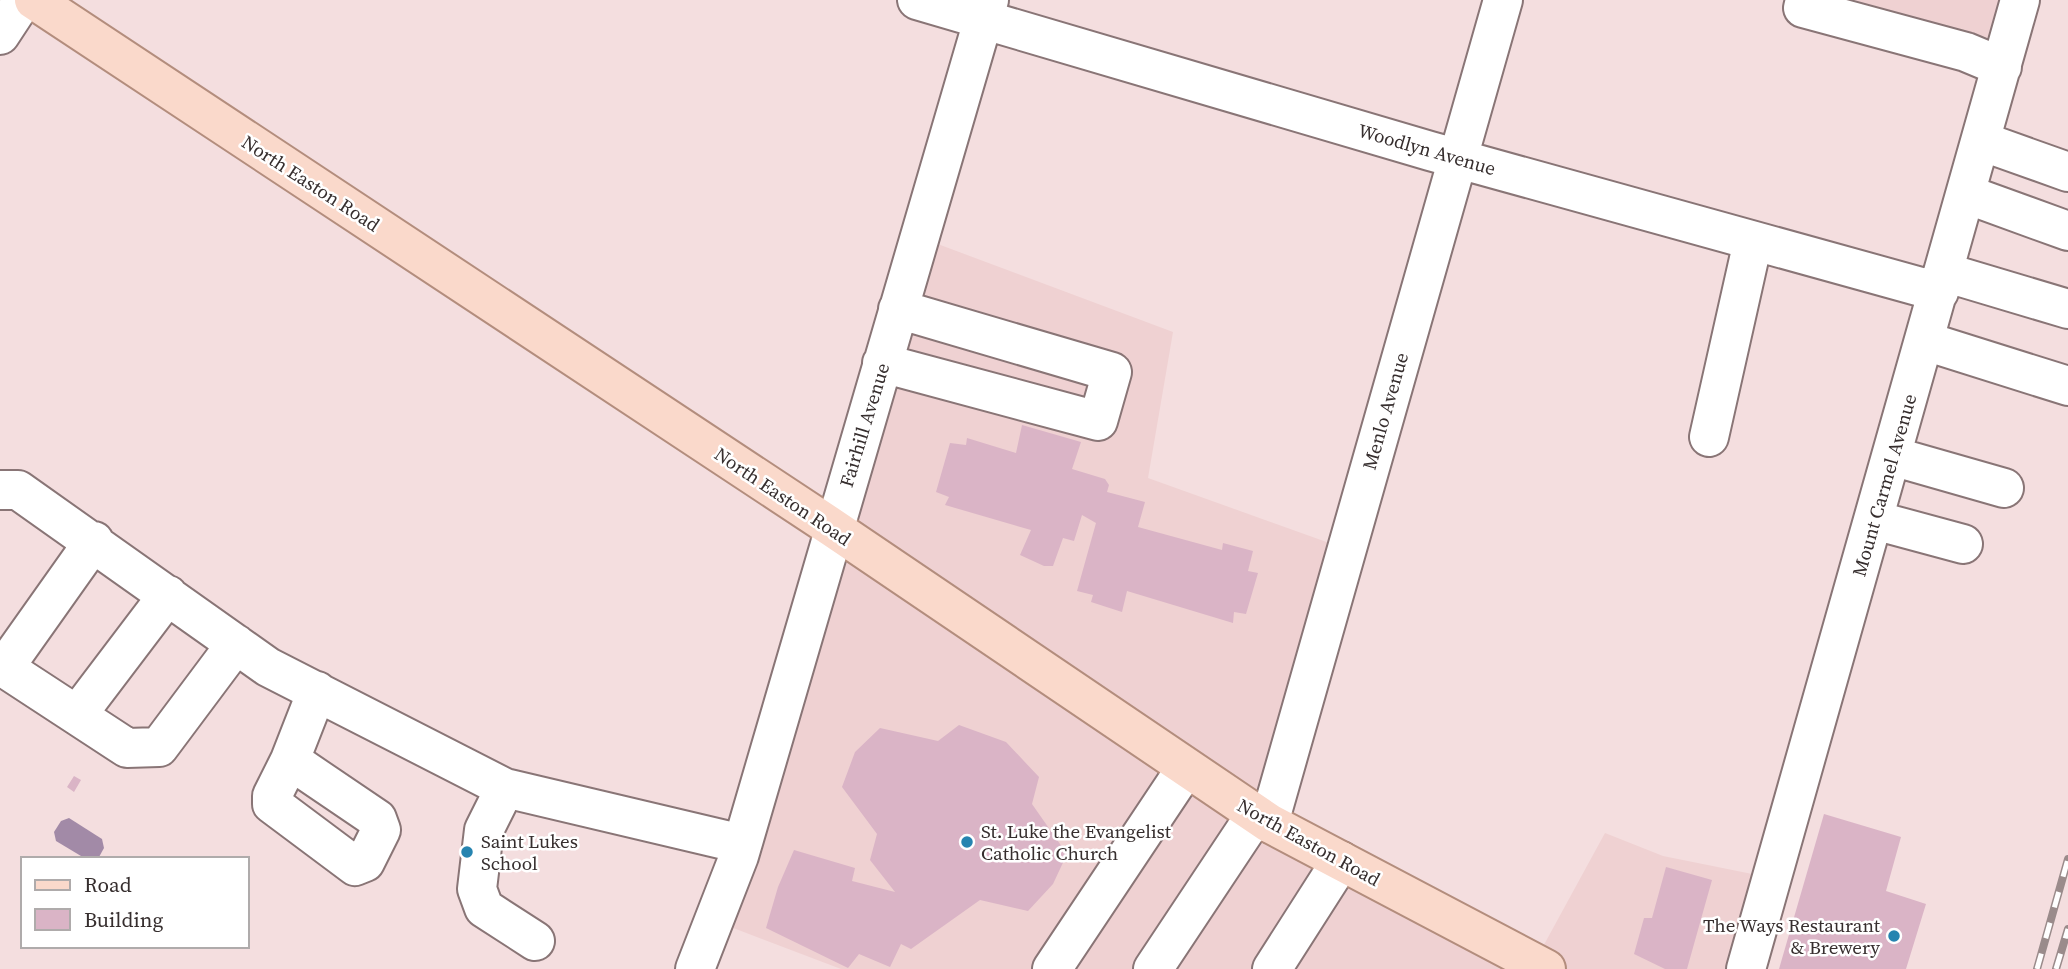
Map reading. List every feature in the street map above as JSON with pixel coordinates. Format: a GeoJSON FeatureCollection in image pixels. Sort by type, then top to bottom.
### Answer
{"type":"FeatureCollection","features":[{"type":"Feature","properties":{"kind":"main road","name":"North Easton Road"},"geometry":{"type":"LineString","coordinates":[[34,0],[833,528],[1262,819],[1540,966]]}},
{"type":"Feature","properties":{"kind":"street"},"geometry":{"type":"LineString","coordinates":[[0,35],[23,0]]}},
{"type":"Feature","properties":{"kind":"street","name":"Woodlyn Avenue"},"geometry":{"type":"LineString","coordinates":[[917,0],[987,11],[1456,158],[1754,241],[2068,309]]}},
{"type":"Feature","properties":{"kind":"street","name":"Menlo Avenue"},"geometry":{"type":"LineString","coordinates":[[1153,969],[1262,819],[1503,0]]}},
{"type":"Feature","properties":{"kind":"street"},"geometry":{"type":"LineString","coordinates":[[1805,0],[1803,8],[1966,52],[2002,67]]}},
{"type":"Feature","properties":{"kind":"street","name":"Mount Carmel Avenue"},"geometry":{"type":"LineString","coordinates":[[1746,969],[2020,0]]}},
{"type":"Feature","properties":{"kind":"street","name":"Fairhill Avenue"},"geometry":{"type":"LineString","coordinates":[[695,969],[742,844],[987,11]]}},
{"type":"Feature","properties":{"kind":"street"},"geometry":{"type":"LineString","coordinates":[[1981,141],[2068,172]]}},
{"type":"Feature","properties":{"kind":"street"},"geometry":{"type":"LineString","coordinates":[[1966,194],[2068,231]]}},
{"type":"Feature","properties":{"kind":"street"},"geometry":{"type":"LineString","coordinates":[[1709,437],[1754,241]]}},
{"type":"Feature","properties":{"kind":"street"},"geometry":{"type":"LineString","coordinates":[[882,363],[1098,421],[1112,372],[898,309]]}},
{"type":"Feature","properties":{"kind":"street"},"geometry":{"type":"LineString","coordinates":[[1925,341],[2068,386]]}},
{"type":"Feature","properties":{"kind":"street"},"geometry":{"type":"LineString","coordinates":[[1892,456],[2004,488]]}},
{"type":"Feature","properties":{"kind":"street"},"geometry":{"type":"LineString","coordinates":[[6,499],[94,541],[268,667],[505,788],[742,844]]}},
{"type":"Feature","properties":{"kind":"street"},"geometry":{"type":"LineString","coordinates":[[1874,520],[1964,544]]}},
{"type":"Feature","properties":{"kind":"street"},"geometry":{"type":"LineString","coordinates":[[94,541],[2,666],[127,748],[159,747],[236,644]]}},
{"type":"Feature","properties":{"kind":"street"},"geometry":{"type":"LineString","coordinates":[[77,715],[168,595]]}},
{"type":"Feature","properties":{"kind":"street"},"geometry":{"type":"LineString","coordinates":[[290,760],[317,691]]}},
{"type":"Feature","properties":{"kind":"street"},"geometry":{"type":"LineString","coordinates":[[1052,969],[1186,768]]}},
{"type":"Feature","properties":{"kind":"street"},"geometry":{"type":"LineString","coordinates":[[505,788],[484,830],[477,888],[484,908],[535,942]]}},
{"type":"Feature","properties":{"kind":"street"},"geometry":{"type":"LineString","coordinates":[[1272,969],[1341,861]]}},
{"type":"Feature","properties":{"kind":"shaded area"},"geometry":{"type":"Polygon","coordinates":[[[1850,0],[2020,0],[2008,43],[1850,0]]]}},
{"type":"Feature","properties":{"kind":"shaded area"},"geometry":{"type":"Polygon","coordinates":[[[919,237],[1173,332],[1148,478],[1346,549],[1269,823],[1534,963],[1605,833],[1663,856],[1772,878],[1746,969],[841,969],[715,921],[919,237]]]}},
{"type":"Feature","properties":{"kind":"shaded area"},"geometry":{"type":"Polygon","coordinates":[[[69,818],[102,839],[104,848],[99,857],[83,857],[56,841],[54,832],[61,821],[69,818]]]}},
{"type":"Feature","properties":{"kind":"building"},"geometry":{"type":"Polygon","coordinates":[[[1022,425],[1081,442],[1072,469],[1105,479],[1109,485],[1107,492],[1145,502],[1138,527],[1222,550],[1223,543],[1253,551],[1248,571],[1258,573],[1246,614],[1234,612],[1233,623],[1127,591],[1122,612],[1091,602],[1093,595],[1077,591],[1096,523],[1082,515],[1074,541],[1063,538],[1053,566],[1044,566],[1020,555],[1031,530],[945,505],[949,497],[936,492],[950,443],[966,445],[967,438],[1016,453],[1022,425]]]}},
{"type":"Feature","properties":{"kind":"building","name":"St. Luke the Evangelist Catholic Church"},"geometry":{"type":"Polygon","coordinates":[[[959,725],[1006,742],[1039,777],[1032,804],[1067,854],[1053,884],[1028,911],[980,900],[911,949],[901,944],[890,967],[859,954],[848,968],[766,928],[778,887],[794,850],[855,868],[852,881],[895,892],[870,860],[877,834],[842,787],[855,752],[880,728],[938,741],[959,725]]]}},
{"type":"Feature","properties":{"kind":"building"},"geometry":{"type":"Polygon","coordinates":[[[74,776],[81,780],[74,792],[67,787],[74,776]]]}},
{"type":"Feature","properties":{"kind":"building"},"geometry":{"type":"Polygon","coordinates":[[[1824,814],[1901,837],[1886,891],[1926,904],[1906,969],[1779,969],[1824,814]]]}},
{"type":"Feature","properties":{"kind":"building"},"geometry":{"type":"Polygon","coordinates":[[[1666,867],[1712,880],[1687,969],[1665,969],[1634,954],[1644,918],[1652,918],[1666,867]]]}},
{"type":"Feature","properties":{"kind":"railway"},"geometry":{"type":"LineString","coordinates":[[2037,969],[2068,859]]}},
{"type":"Feature","properties":{"kind":"railway"},"geometry":{"type":"LineString","coordinates":[[2056,969],[2068,929]]}},
{"type":"Feature","properties":{"kind":"place","name":"St. Luke the Evangelist Catholic Church"},"geometry":{"type":"Point","coordinates":[967,842]}},
{"type":"Feature","properties":{"kind":"place","name":"Saint Lukes School"},"geometry":{"type":"Point","coordinates":[467,852]}},
{"type":"Feature","properties":{"kind":"place","name":"The Ways Restaurant & Brewery"},"geometry":{"type":"Point","coordinates":[1894,936]}}]}
